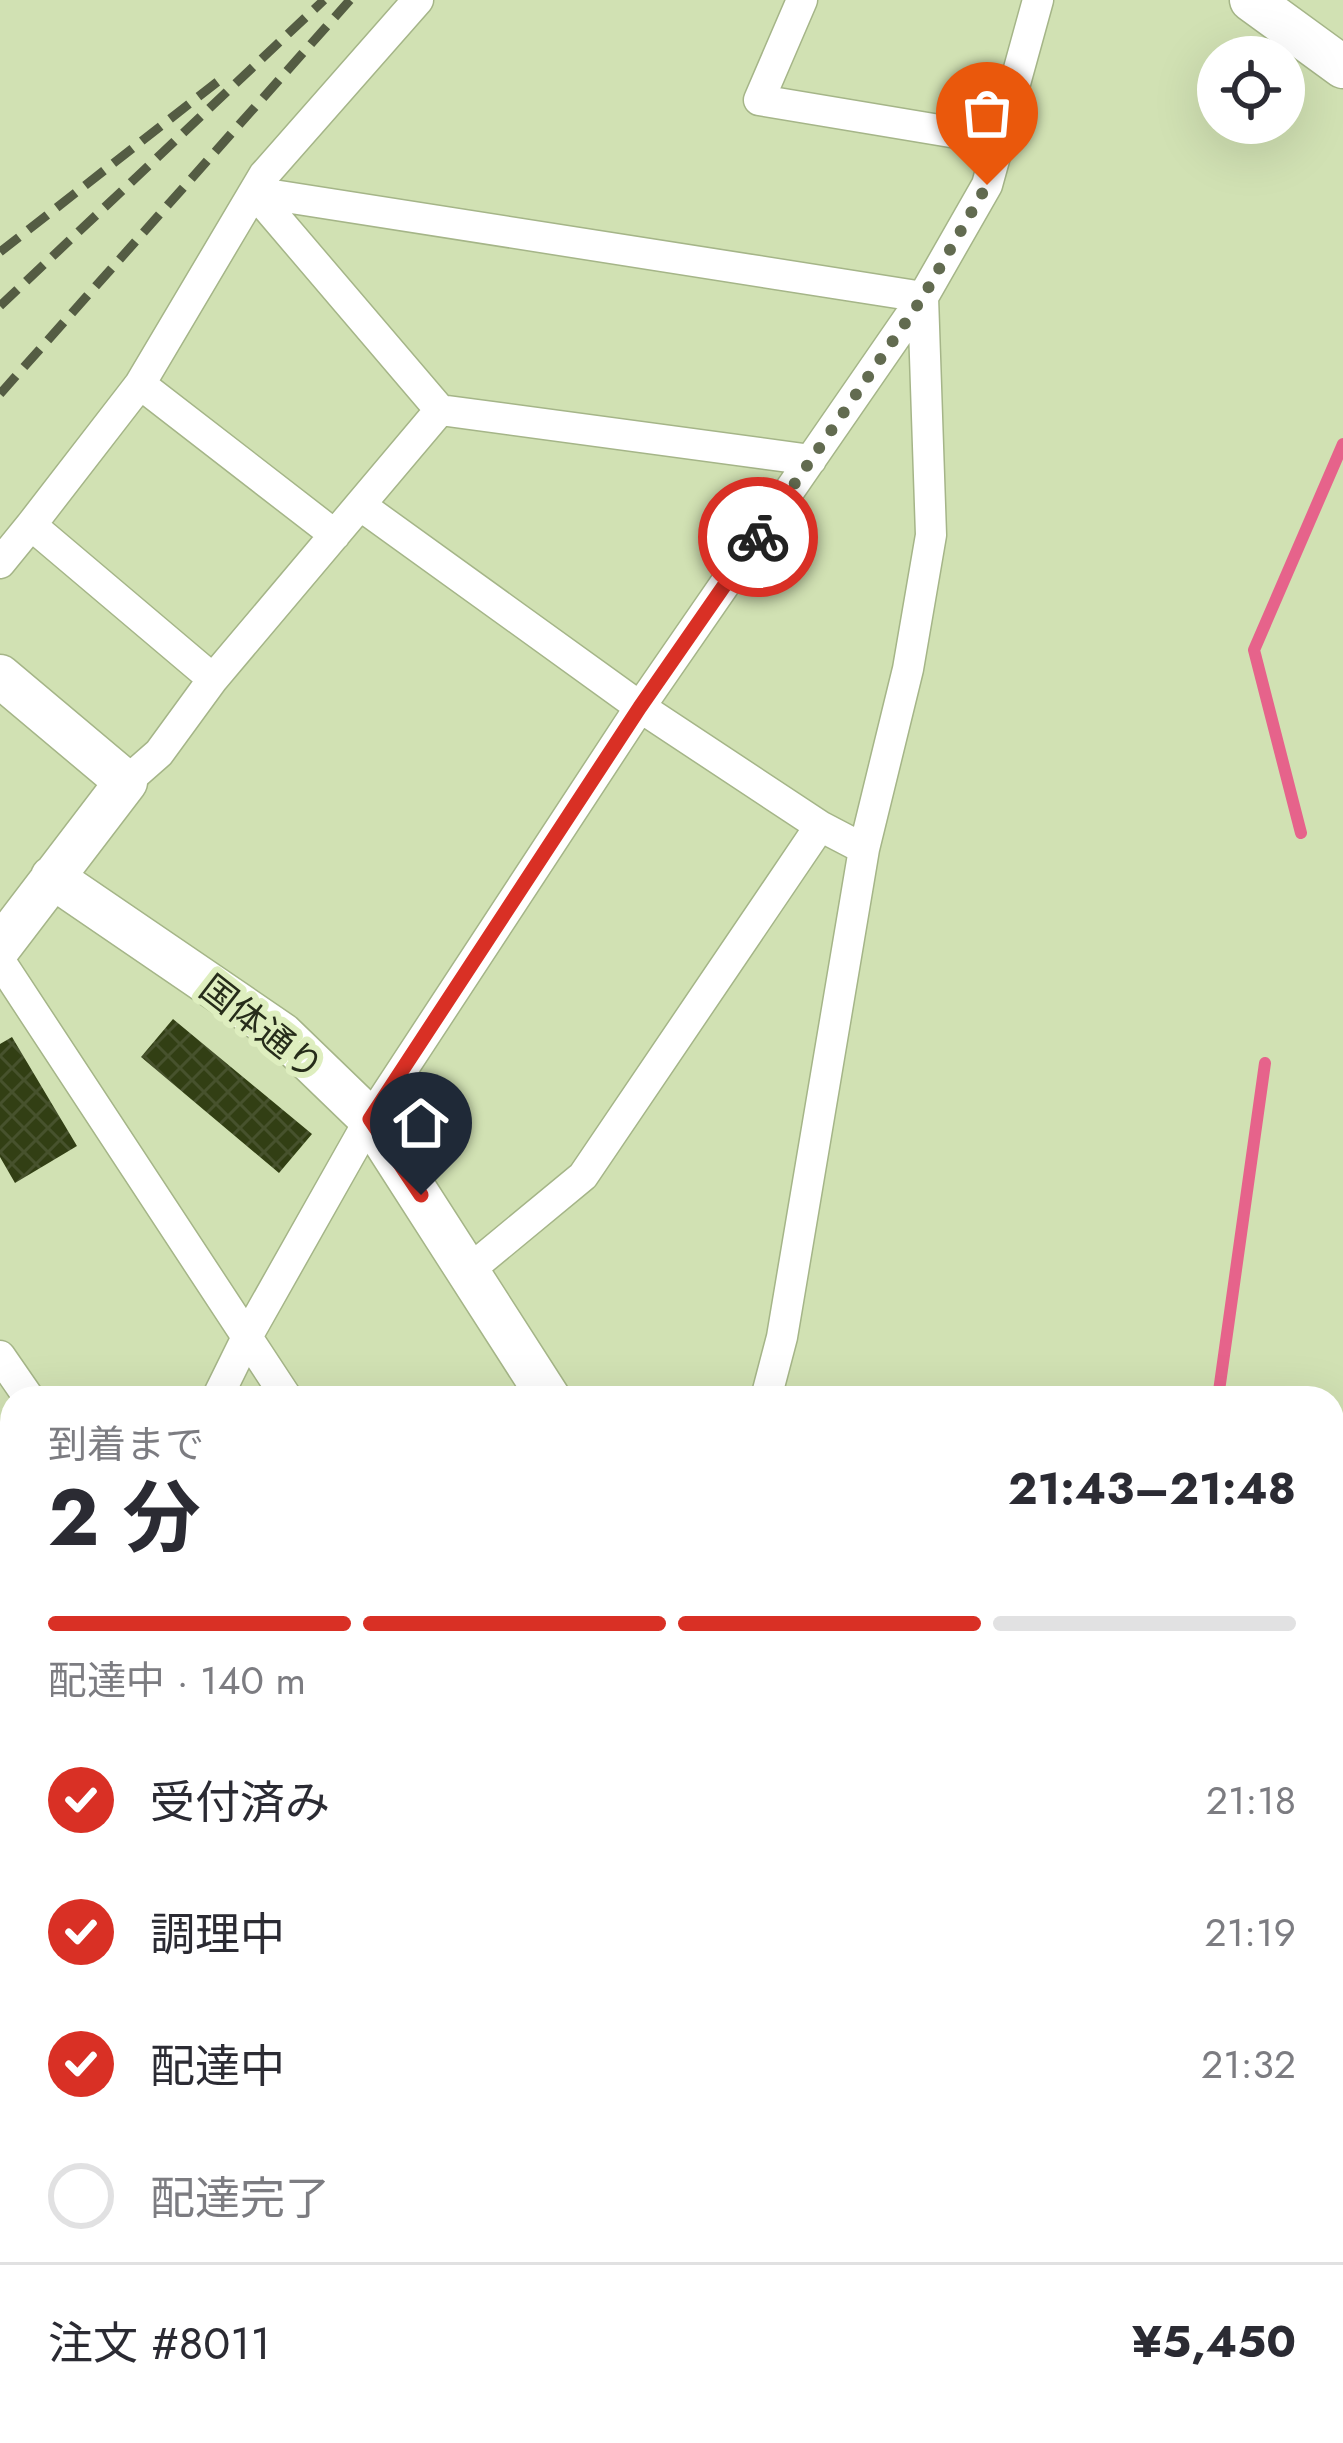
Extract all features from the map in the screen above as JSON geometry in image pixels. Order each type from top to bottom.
[{"type":"main road","points":[[1251,0],[1343,68]]},
{"type":"main road","points":[[0,676],[126,782],[0,947]]},
{"type":"main road","name":"国体通り","points":[[52,877],[282,1034],[370,1119],[541,1386]]},
{"type":"street","points":[[0,563],[140,384],[264,175],[418,0]]},
{"type":"street","points":[[802,0],[759,100],[999,140]]},
{"type":"street","points":[[223,1386],[370,1119],[640,707],[923,297],[987,185],[1038,0]]},
{"type":"street","points":[[254,192],[923,297]]},
{"type":"street","points":[[254,192],[440,410],[811,460]]},
{"type":"street","points":[[769,1386],[782,1337],[864,849],[908,669],[931,535],[923,297]]},
{"type":"street","points":[[140,384],[335,535]]},
{"type":"street","points":[[126,782],[159,753],[213,679],[440,410]]},
{"type":"street","points":[[360,505],[640,707],[820,826],[864,849]]},
{"type":"street","points":[[31,525],[213,679]]},
{"type":"street","points":[[468,1271],[583,1176],[820,826]]},
{"type":"street","points":[[0,961],[280,1386]]},
{"type":"street","points":[[0,1356],[21,1386]]},
{"type":"building","points":[[173,1019],[312,1134],[279,1173],[141,1057]]},
{"type":"building","points":[[12,1037],[77,1146],[15,1183],[0,1157],[0,1044]]},
{"type":"waterway","points":[[1301,833],[1254,650],[1343,444]]},
{"type":"waterway","points":[[1220,1386],[1265,1063]]},
{"type":"railway","points":[[0,306],[324,0]]},
{"type":"railway","points":[[0,394],[350,0]]},
{"type":"railway","points":[[0,252],[221,79]]},
{"type":"way so far","points":[[758,537],[923,297],[987,185]]},
{"type":"route","points":[[421,1195],[370,1119],[640,707],[758,537]]}]
